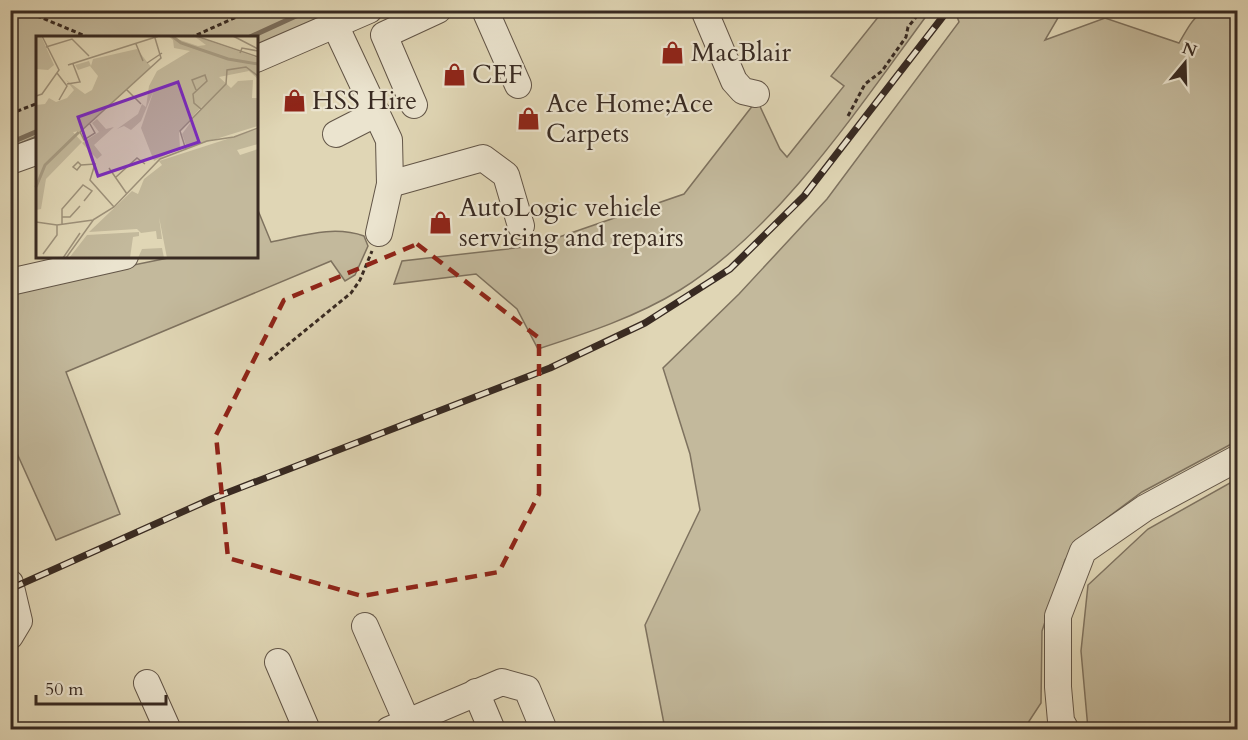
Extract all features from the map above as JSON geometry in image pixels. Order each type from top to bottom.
[{"type":"street","points":[[258,58],[369,10]]},
{"type":"street","points":[[414,105],[384,35],[392,20],[438,10]]},
{"type":"street","points":[[485,10],[518,85]]},
{"type":"street","points":[[704,10],[734,81],[742,91],[756,94]]},
{"type":"street","points":[[335,25],[388,140],[390,184],[379,233]]},
{"type":"street","points":[[336,134],[377,113]]},
{"type":"street","points":[[10,161],[36,152]]},
{"type":"street","points":[[390,184],[483,158],[506,175],[521,226]]},
{"type":"street","points":[[10,282],[117,258]]},
{"type":"street","points":[[1066,729],[1061,721],[1058,687],[1058,616],[1083,550],[1145,508],[1238,458]]},
{"type":"street","points":[[10,583],[19,621],[10,636]]},
{"type":"street","points":[[365,626],[394,727],[502,682],[527,689],[544,729]]},
{"type":"street","points":[[278,662],[307,729]]},
{"type":"street","points":[[147,683],[168,729]]},
{"type":"street","points":[[476,692],[492,729]]},
{"type":"path","points":[[22,10],[85,36]]},
{"type":"path","points":[[848,116],[865,84],[882,71],[922,10]]},
{"type":"path","points":[[195,36],[251,11]]},
{"type":"path","points":[[10,114],[36,103]]},
{"type":"path","points":[[269,360],[351,293],[360,280],[379,233]]},
{"type":"highlighted area","points":[[417,244],[539,338],[539,494],[499,572],[362,596],[228,558],[216,435],[284,300]]},
{"type":"shaded area","points":[[11,11],[346,11],[258,50],[258,36],[36,36],[36,136],[11,147]]},
{"type":"shaded area","points":[[883,11],[930,11],[847,124],[785,199],[717,264],[663,300],[611,324],[538,349],[517,309],[476,274],[394,284],[402,261],[533,246],[684,194],[757,100],[780,149],[787,157],[844,86],[831,76]]},
{"type":"shaded area","points":[[955,11],[1062,11],[1045,40],[1105,18],[1179,43],[1191,23],[1201,14],[1214,11],[1237,11],[1237,441],[1142,492],[1092,529],[1065,560],[1042,631],[1041,703],[1024,729],[665,729],[645,625],[700,510],[690,454],[663,368],[739,294],[827,199],[959,22]]},
{"type":"shaded area","points":[[258,210],[271,242],[329,231],[341,231],[364,236],[368,246],[355,275],[345,281],[331,261],[66,372],[120,514],[56,540],[11,440],[10,290],[168,258],[258,258]]},
{"type":"shaded area","points":[[1237,479],[1237,729],[1088,729],[1081,651],[1088,585],[1148,529]]},
{"type":"waterway","points":[[252,36],[309,10]]},
{"type":"waterway","points":[[10,143],[36,132]]},
{"type":"railway","points":[[10,589],[211,499],[550,368],[645,323],[730,269],[804,196],[948,10]]},
{"type":"place","name":"MacBlair","points":[[673,52]]},
{"type":"place","name":"CEF","points":[[454,74]]},
{"type":"place","name":"HSS Hire","points":[[294,100]]},
{"type":"place","name":"Ace Home;Ace Carpets","points":[[528,118]]},
{"type":"place","name":"AutoLogic vehicle servicing and repairs","points":[[441,222]]}]
